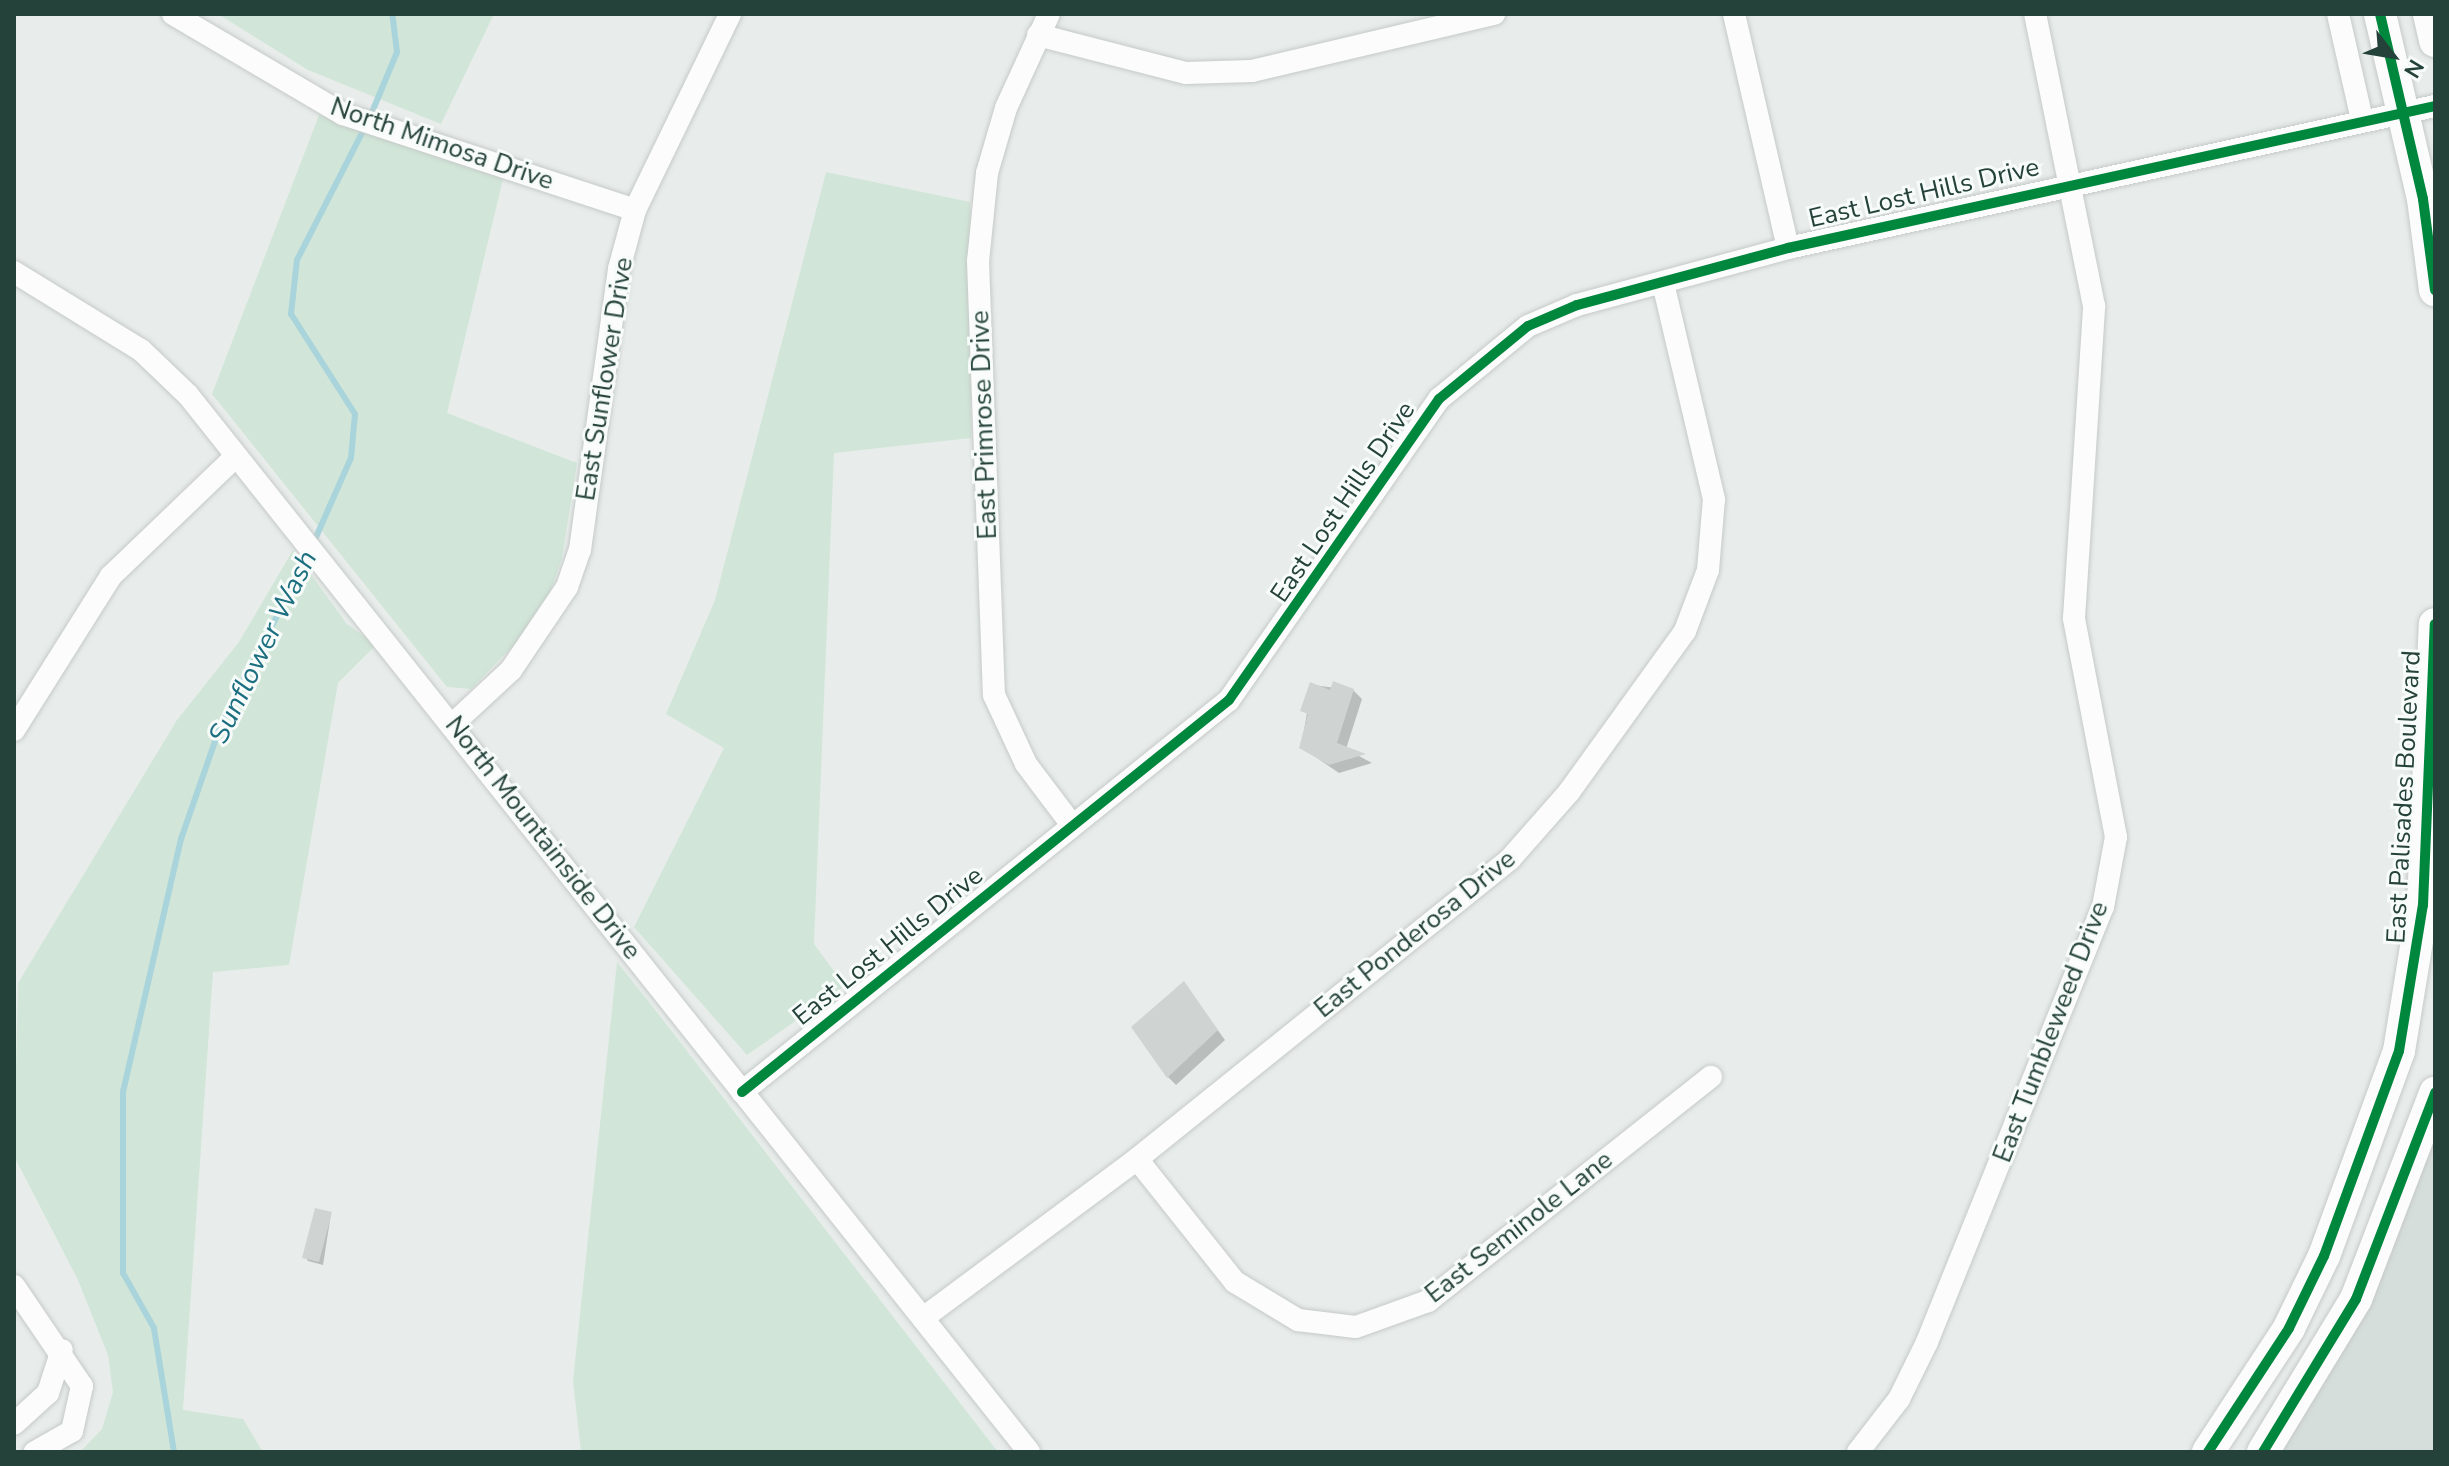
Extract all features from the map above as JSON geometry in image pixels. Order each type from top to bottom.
[{"type":"street","name":"North Mimosa Drive","points":[[173,14],[343,114],[635,210]]},
{"type":"street","name":"East Sunflower Drive","points":[[454,723],[511,670],[567,587],[580,550],[616,285],[635,210],[730,14]]},
{"type":"street","name":"East Primrose Drive","points":[[1049,14],[1038,35],[987,173],[978,261],[994,695],[1026,764],[1072,825]]},
{"type":"street","points":[[1038,35],[1186,73],[1252,71],[1494,14]]},
{"type":"street","points":[[1734,14],[1788,248]]},
{"type":"street","name":"East Tumbleweed Drive","points":[[1858,1452],[1899,1399],[1927,1342],[2103,907],[2116,837],[2074,618],[2094,306],[2074,180],[2035,14]]},
{"type":"street","points":[[2338,14],[2362,120]]},
{"type":"street","points":[[2380,14],[2435,290]]},
{"type":"street","points":[[2429,14],[2435,41]]},
{"type":"street","name":"East Lost Hills Drive","points":[[742,1092],[1229,700],[1402,447],[1482,358],[1528,326],[1577,305],[1788,248],[2074,180],[2435,106]]},
{"type":"street","name":"North Mountainside Drive","points":[[14,272],[154,360],[454,723],[1029,1452]]},
{"type":"street","name":"East Ponderosa Drive","points":[[923,1318],[1137,1159],[1510,859],[1569,792],[1685,631],[1708,570],[1714,499],[1663,283]]},
{"type":"street","points":[[14,730],[111,576],[236,456]]},
{"type":"street","name":"East Palisades Boulevard","points":[[2208,1452],[2289,1328],[2361,1168],[2416,975],[2433,796],[2435,624]]},
{"type":"street","name":"East Seminole Lane","points":[[1137,1159],[1235,1282],[1298,1320],[1356,1327],[1428,1301],[1711,1077]]},
{"type":"street","points":[[2263,1452],[2356,1299],[2435,1093]]},
{"type":"street","points":[[14,1286],[79,1377],[82,1406],[63,1440],[35,1452]]},
{"type":"street","points":[[14,1424],[48,1393],[62,1350]]},
{"type":"shaded area","points":[[2435,1093],[2435,1452],[2263,1452],[2301,1399]]},
{"type":"green space","points":[[218,14],[494,14],[441,124],[308,70]]},
{"type":"green space","points":[[319,115],[503,179],[447,413],[577,463],[562,558],[548,598],[530,628],[471,689],[447,687],[212,394]]},
{"type":"green space","points":[[826,172],[970,202],[971,438],[834,453],[814,944],[845,986],[747,1055],[634,927],[724,748],[666,714],[715,600]]},
{"type":"green space","points":[[293,550],[347,624],[376,645],[338,683],[289,965],[213,972],[183,1410],[243,1419],[263,1452],[80,1452],[102,1429],[113,1392],[108,1355],[78,1280],[14,1156],[18,983],[177,720],[239,642]]},
{"type":"green space","points":[[617,962],[998,1452],[581,1452],[573,1381]]},
{"type":"building","points":[[1333,681],[1354,689],[1337,743],[1366,754],[1329,765],[1299,748],[1308,714],[1300,711],[1310,682],[1330,690]]},
{"type":"building","points":[[1184,981],[1218,1030],[1167,1078],[1131,1027]]},
{"type":"building","points":[[315,1208],[332,1212],[319,1262],[302,1258]]},
{"type":"waterway","name":"Sunflower Wash","points":[[370,117],[397,52],[392,14]]},
{"type":"waterway","name":"Sunflower Wash","points":[[313,544],[351,458],[355,414],[291,314],[297,260],[365,127]]},
{"type":"waterway","name":"Sunflower Wash","points":[[174,1452],[154,1328],[123,1273],[123,1092],[181,839],[221,724],[309,554]]},
{"type":"cycle path","points":[[2380,14],[2423,199],[2435,290]]},
{"type":"cycle path","points":[[742,1092],[1229,700],[1439,399],[1528,326],[1577,305],[1788,248],[2435,106]]},
{"type":"cycle path","points":[[2208,1452],[2289,1328],[2324,1256],[2399,1051],[2423,905],[2435,624]]},
{"type":"cycle path","points":[[2263,1452],[2356,1299],[2435,1093]]}]
